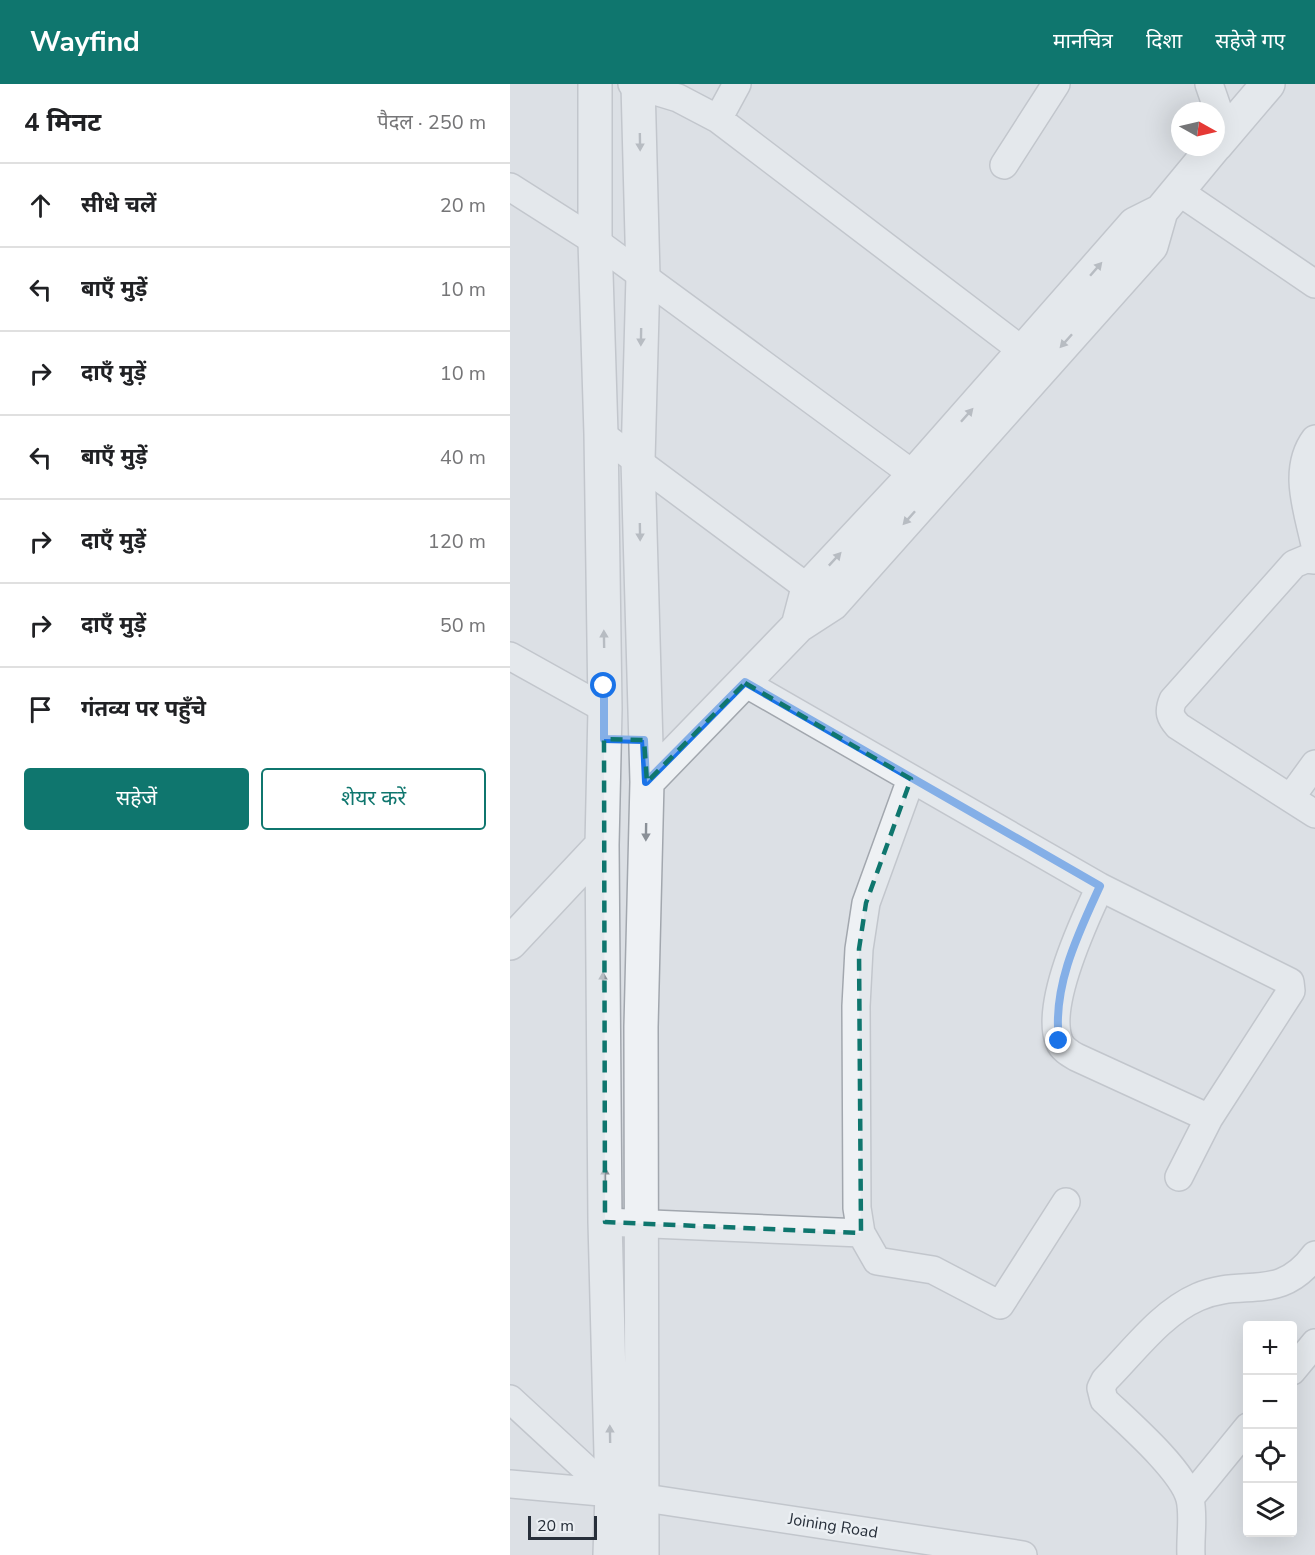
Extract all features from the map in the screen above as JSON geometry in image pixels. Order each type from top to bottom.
[{"type":"street","points":[[596,84],[595,241],[601,434],[606,1222],[628,1495],[642,1555]]},
{"type":"street","points":[[610,1555],[628,1495],[643,1223],[641,1027],[646,782],[638,460],[643,276],[636,84],[678,98],[718,119],[1033,359]]},
{"type":"street","points":[[718,119],[737,84]]},
{"type":"street","points":[[1004,165],[1056,84]]},
{"type":"street","points":[[1209,84],[1212,102]]},
{"type":"street","points":[[1225,135],[1268,84]]},
{"type":"street","points":[[646,782],[798,626],[832,604],[924,482],[1033,359],[1151,246],[1169,201],[1207,156]]},
{"type":"street","points":[[510,187],[595,241],[924,482]]},
{"type":"street","points":[[1169,201],[1315,284]]},
{"type":"street","points":[[601,434],[808,588]]},
{"type":"street","points":[[1315,439],[1304,462],[1303,482],[1315,545]]},
{"type":"street","points":[[798,626],[808,588],[924,482]]},
{"type":"street","points":[[1315,560],[1305,559],[1294,564],[1173,700],[1169,709],[1170,717],[1178,726],[1315,814]]},
{"type":"street","points":[[510,656],[604,724],[644,740]]},
{"type":"street","points":[[745,682],[1100,886],[1290,982],[1291,991],[1209,1118],[1179,1177]]},
{"type":"street","points":[[1291,797],[1315,764]]},
{"type":"street","points":[[911,779],[866,903],[859,949],[856,1006],[857,1208],[861,1233],[877,1261],[933,1270],[1000,1305],[1066,1202]]},
{"type":"street","points":[[510,943],[602,845]]},
{"type":"street","points":[[1100,886],[1074,943],[1058,1005],[1059,1041],[1065,1050],[1076,1057],[1209,1118]]},
{"type":"street","points":[[603,893],[644,891]]},
{"type":"street","points":[[606,1222],[861,1233]]},
{"type":"street","points":[[1191,1555],[1190,1498],[1173,1470],[1104,1400],[1101,1388],[1105,1380],[1177,1308],[1199,1296],[1221,1290],[1274,1286],[1293,1279],[1304,1270],[1315,1255]]},
{"type":"street","points":[[1297,1366],[1315,1343]]},
{"type":"street","points":[[510,1399],[628,1495]]},
{"type":"street","points":[[1190,1498],[1246,1429]]},
{"type":"street","name":"Joining Road","points":[[510,1484],[628,1495],[1023,1555]]},
{"type":"highlighted area","points":[[745,683],[911,779],[866,903],[859,949],[861,1233],[605,1222],[604,739],[644,740],[647,782]]},
{"type":"route","points":[[604,686],[604,739],[644,740],[646,782],[745,682],[1100,886],[1074,943],[1058,1005],[1059,1041]]}]
